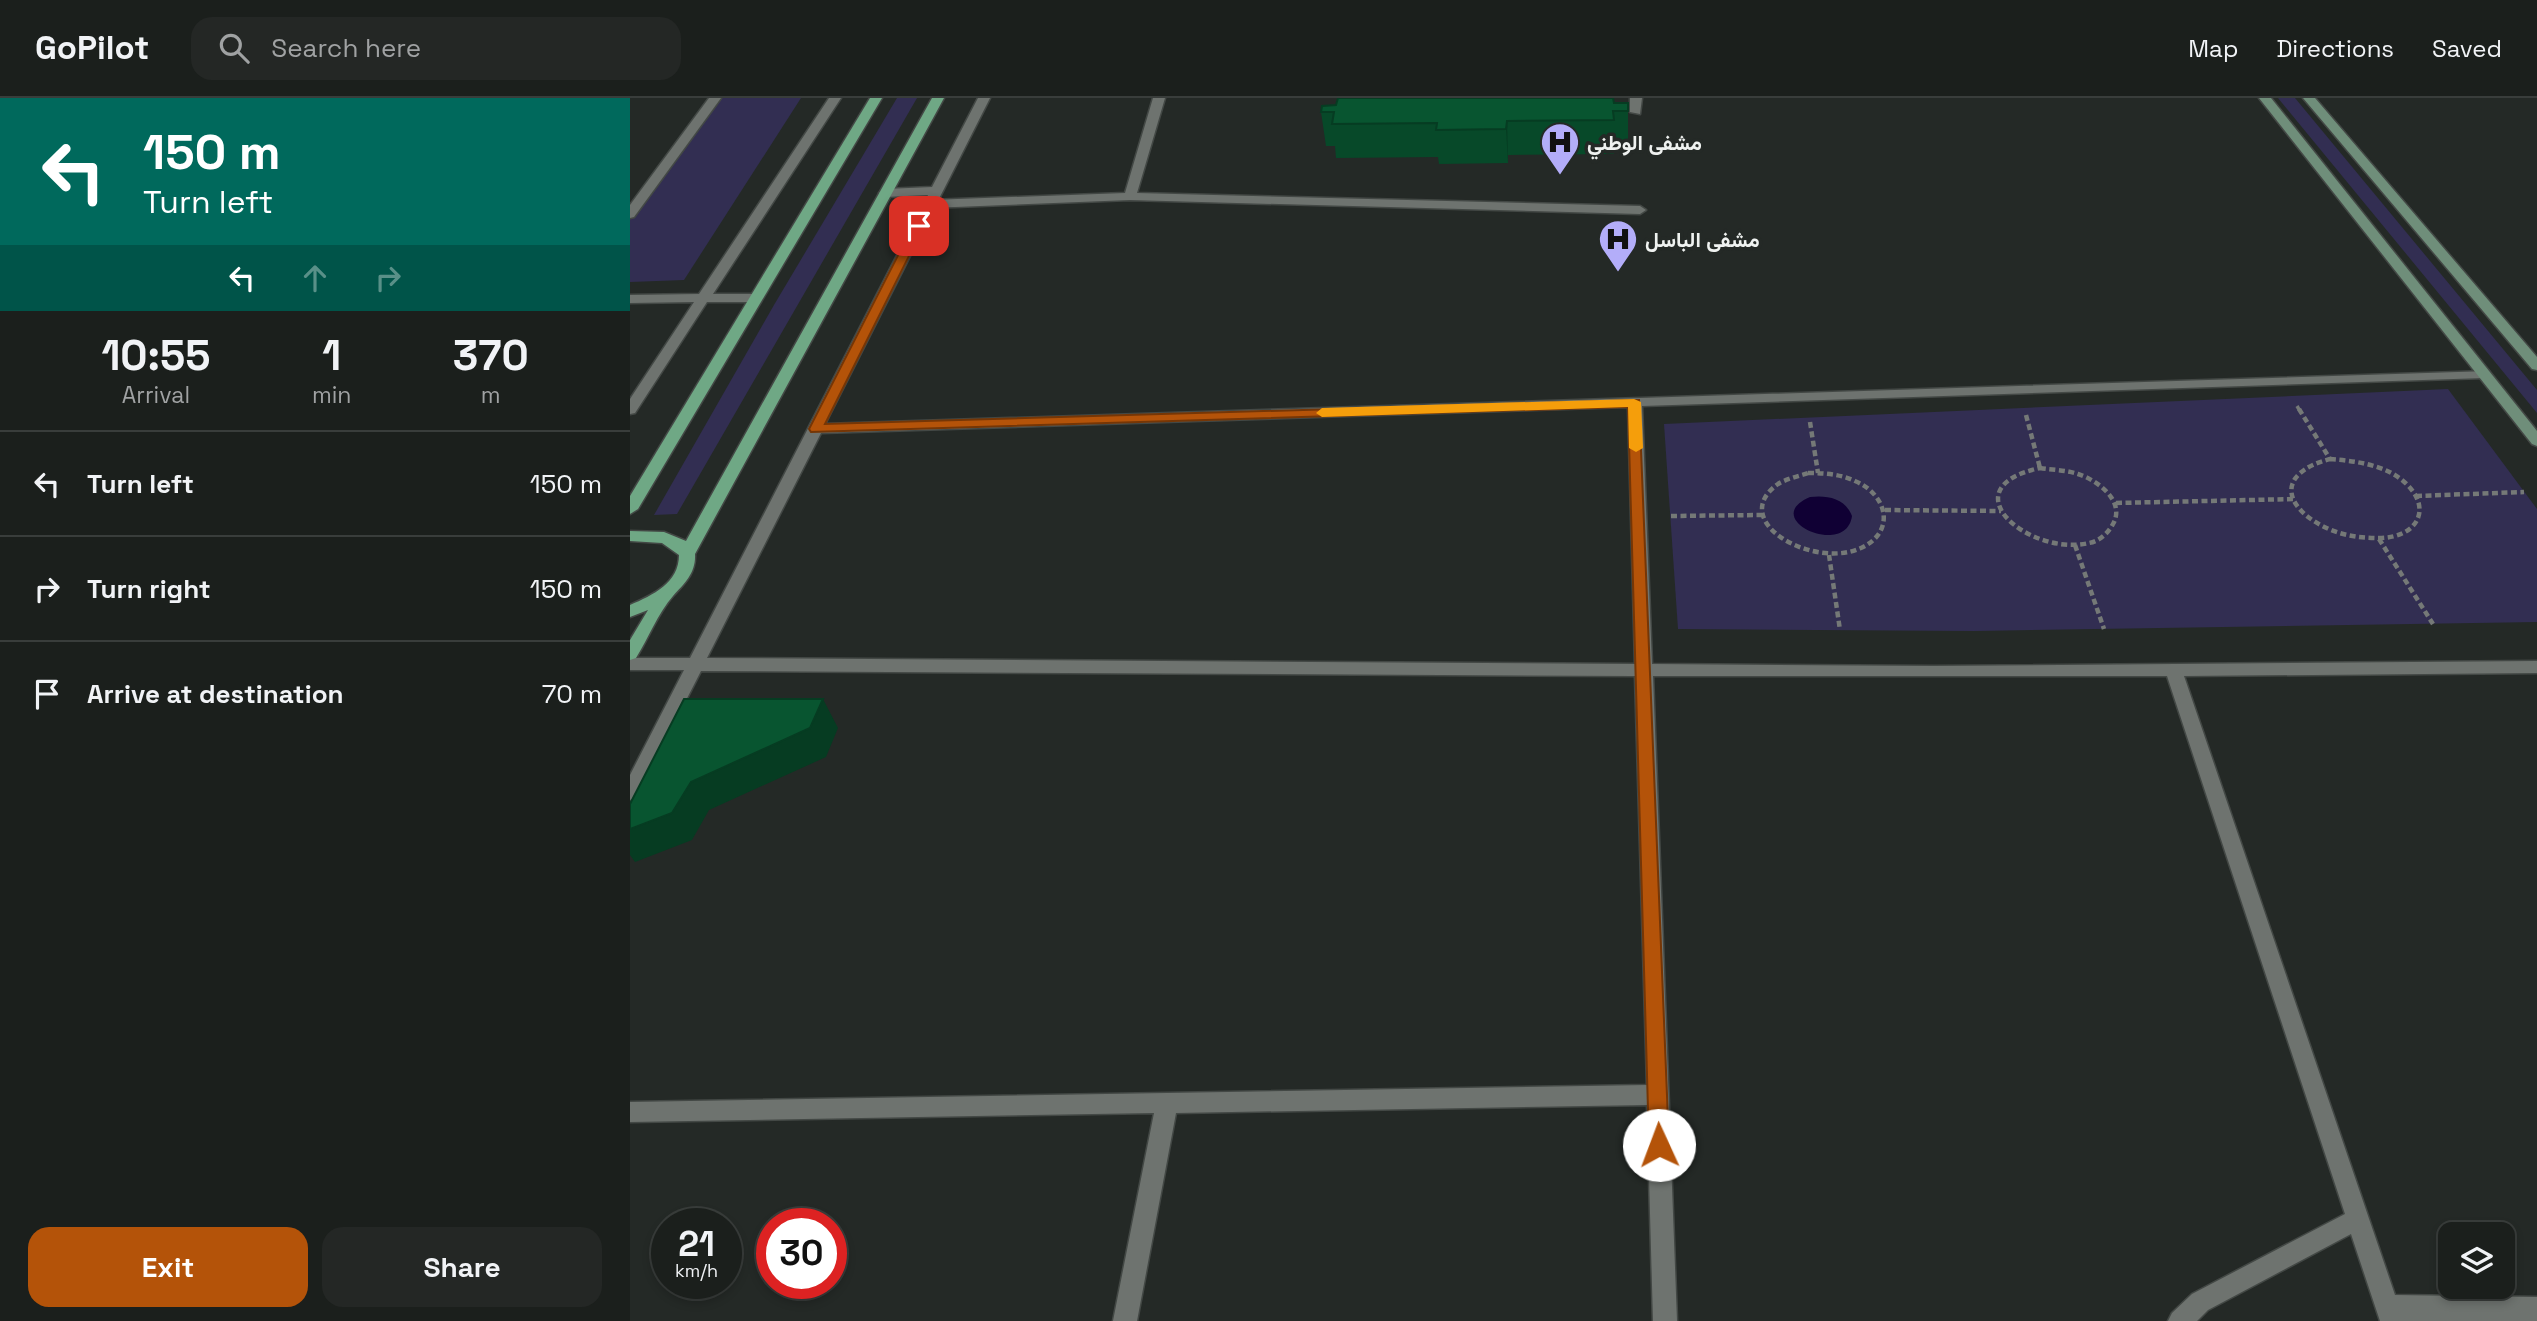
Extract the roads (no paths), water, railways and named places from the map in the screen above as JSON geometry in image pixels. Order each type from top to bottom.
[{"type":"main road","points":[[630,509],[876,98]]},
{"type":"main road","points":[[630,654],[667,592],[680,579],[687,566],[687,554],[938,98]]},
{"type":"main road","points":[[2265,98],[2537,441]]},
{"type":"main road","points":[[2309,98],[2537,366]]},
{"type":"main road","points":[[630,536],[656,535],[669,538],[681,544],[687,554]]},
{"type":"main road","points":[[630,611],[667,592]]},
{"type":"street","points":[[630,214],[715,98]]},
{"type":"street","points":[[630,410],[835,98]]},
{"type":"street","points":[[630,793],[984,98]]},
{"type":"street","points":[[1130,195],[1159,98]]},
{"type":"street","points":[[1636,98],[1636,111]]},
{"type":"street","points":[[885,193],[933,198],[1130,195],[1640,210]]},
{"type":"street","points":[[630,299],[755,298]]},
{"type":"street","points":[[816,429],[2484,374]]},
{"type":"street","points":[[1634,402],[1665,1321]]},
{"type":"street","points":[[630,664],[1643,671],[2537,667]]},
{"type":"street","points":[[2174,670],[2390,1314],[2537,1309]]},
{"type":"street","points":[[630,1112],[1657,1095]]},
{"type":"street","points":[[1125,1321],[1167,1103]]},
{"type":"street","points":[[2180,1321],[2200,1302],[2358,1219]]},
{"type":"place","name":"مشفى الوطني","points":[[1560,176]]},
{"type":"place","name":"مشفى الباسل","points":[[1618,273]]}]
